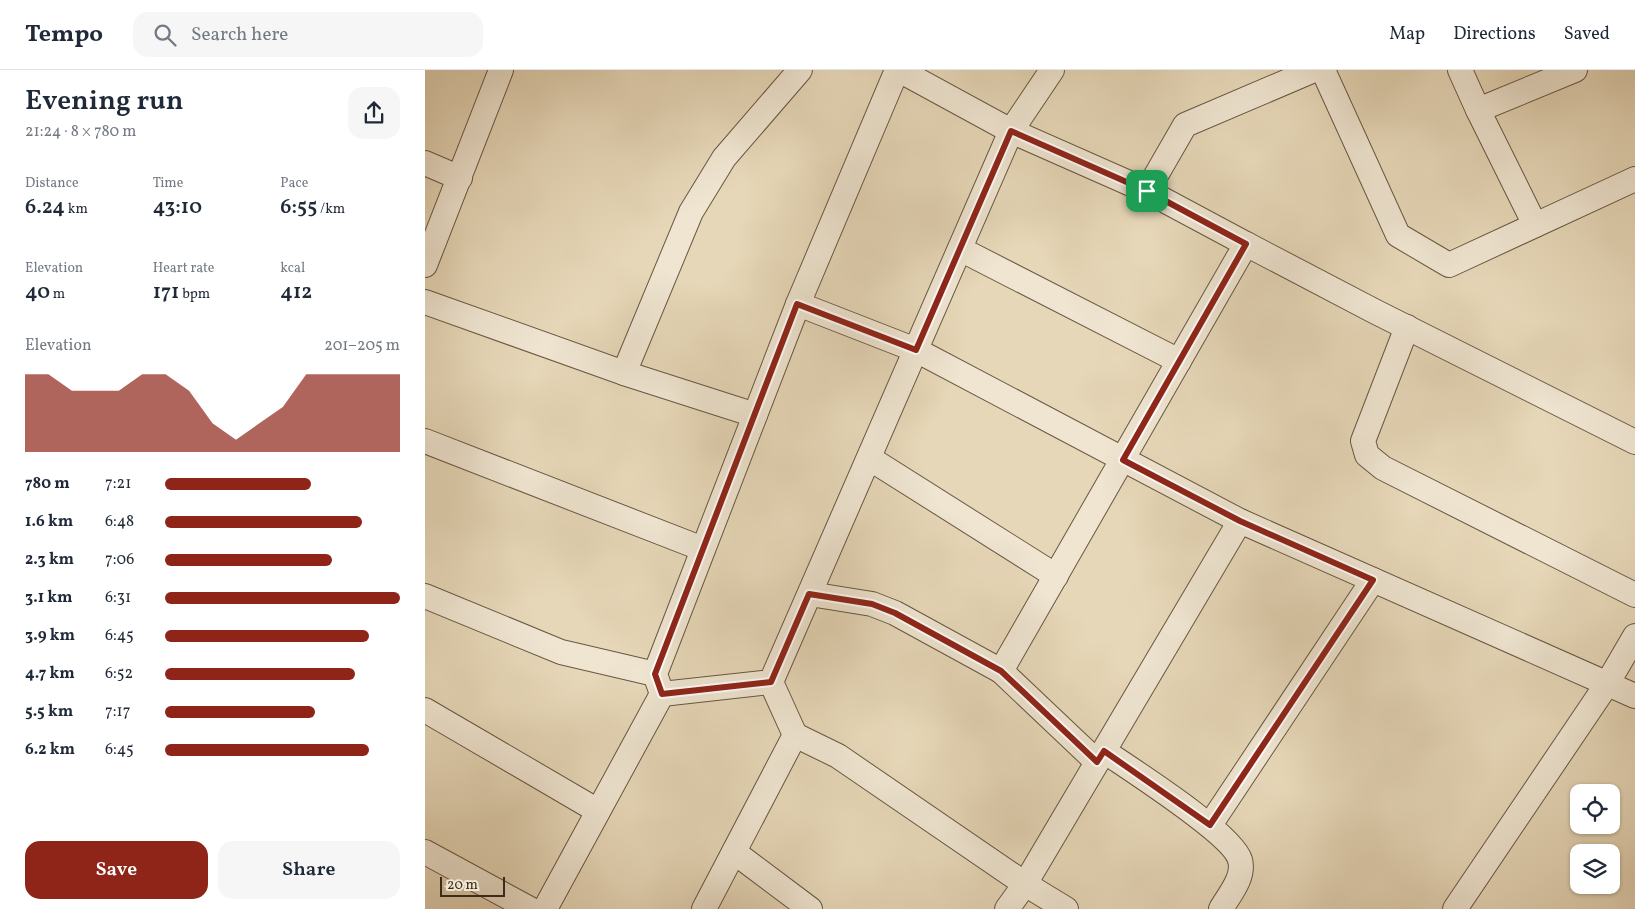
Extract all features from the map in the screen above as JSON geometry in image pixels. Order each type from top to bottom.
[{"type":"street","points":[[425,265],[501,70]]},
{"type":"street","points":[[624,372],[691,212],[724,158],[799,70]]},
{"type":"street","points":[[545,909],[598,810],[658,684],[703,549],[797,304],[898,70],[1011,131],[1147,191],[1407,328],[1635,442]]},
{"type":"street","points":[[1052,70],[1011,131],[771,682],[795,735],[838,756],[1025,884],[1066,909]]},
{"type":"street","points":[[1147,191],[1185,125],[1314,70]]},
{"type":"street","points":[[1323,70],[1398,235],[1449,265],[1635,180]]},
{"type":"street","points":[[1460,70],[1535,225]]},
{"type":"street","points":[[1478,110],[1575,70]]},
{"type":"street","points":[[425,163],[460,178]]},
{"type":"street","points":[[1001,671],[1246,244]]},
{"type":"street","points":[[960,249],[1179,361]]},
{"type":"street","points":[[425,302],[624,372],[755,415]]},
{"type":"street","points":[[797,304],[916,350],[1240,521],[1635,696]]},
{"type":"street","points":[[1407,328],[1363,441],[1367,455],[1383,468],[1635,595]]},
{"type":"street","points":[[425,441],[703,549]]},
{"type":"street","points":[[869,458],[1056,576]]},
{"type":"street","points":[[1007,909],[1025,884],[1240,521]]},
{"type":"street","points":[[1210,825],[1373,580]]},
{"type":"street","points":[[809,594],[872,604],[895,613],[1001,671],[1101,756],[1210,825],[1231,846],[1240,860],[1239,878],[1221,909]]},
{"type":"street","points":[[425,596],[561,652],[658,684],[771,682]]},
{"type":"street","points":[[1455,909],[1607,684],[1635,636]]},
{"type":"street","points":[[425,710],[598,810]]},
{"type":"street","points":[[704,909],[795,735]]},
{"type":"street","points":[[425,852],[531,909]]},
{"type":"street","points":[[734,852],[810,909]]},
{"type":"route","points":[[1011,131],[1147,191],[1246,244],[1123,460],[1240,521],[1373,580],[1210,825],[1104,751],[1097,762],[1001,671],[895,613],[872,604],[809,594],[771,682],[662,694],[655,674],[797,304],[916,350],[1011,131]]}]
